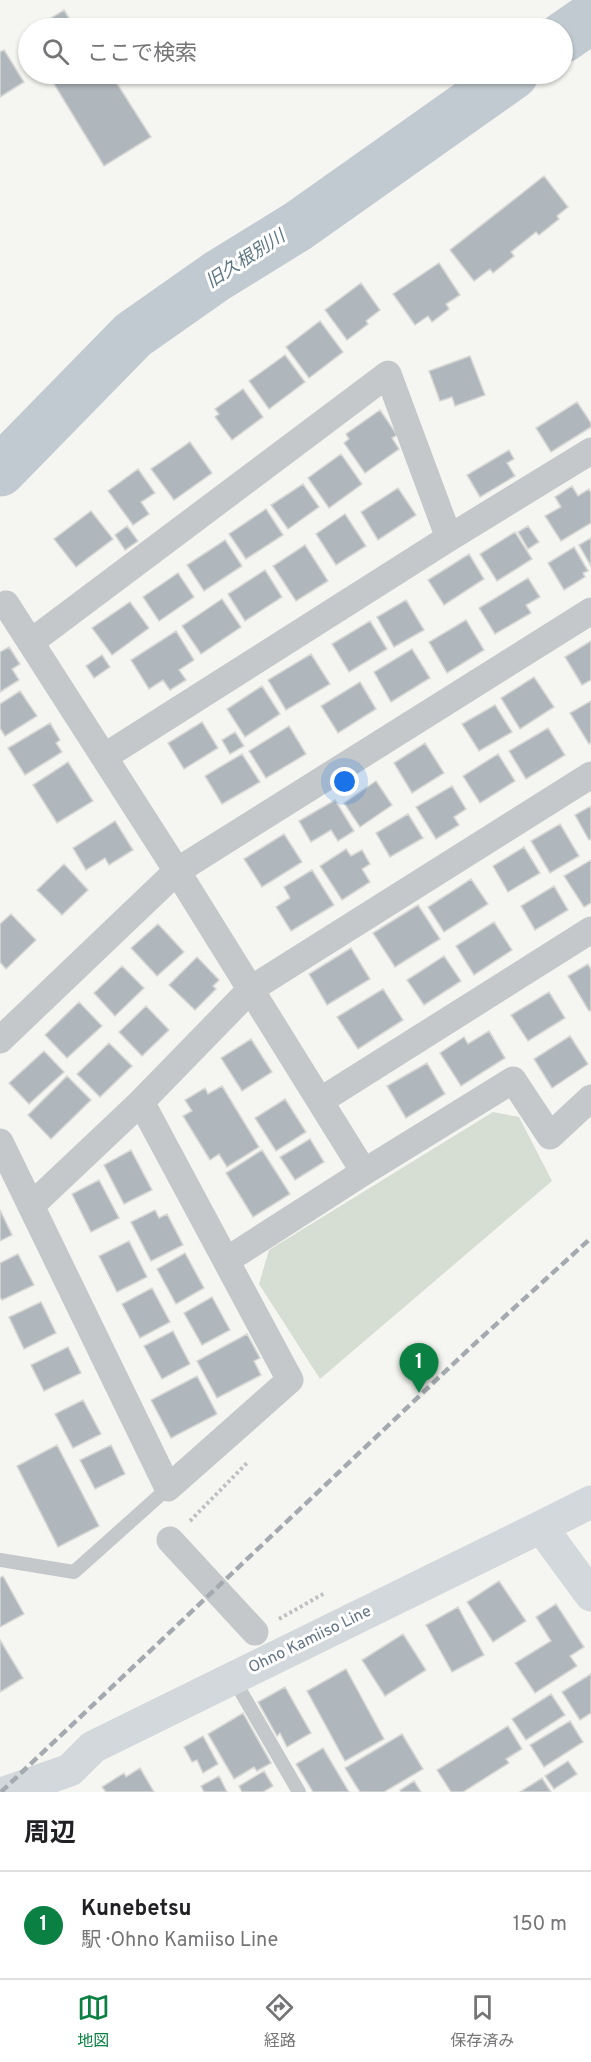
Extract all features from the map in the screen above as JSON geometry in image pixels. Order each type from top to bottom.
[{"type":"main road","name":"Ohno Kamiiso Line","points":[[7,1792],[59,1781],[93,1747],[591,1502]]},
{"type":"main road","points":[[541,1527],[591,1595]]},
{"type":"street","points":[[31,642],[388,374],[449,538]]},
{"type":"street","points":[[104,757],[449,538],[590,454]]},
{"type":"street","points":[[6,604],[177,871],[364,1172]]},
{"type":"street","points":[[0,1040],[177,871],[591,611]]},
{"type":"street","points":[[31,1206],[141,1102],[251,989],[591,775]]},
{"type":"street","points":[[320,1101],[591,930]]},
{"type":"street","points":[[227,1260],[513,1080],[550,1136],[591,1098]]},
{"type":"street","points":[[0,1142],[168,1488],[290,1380],[141,1102]]},
{"type":"street","points":[[170,1540],[255,1632]]},
{"type":"lane","points":[[0,1560],[74,1572],[168,1488]]},
{"type":"lane","points":[[233,1678],[298,1792]]},
{"type":"path","points":[[170,1540],[247,1463]]},
{"type":"path","points":[[255,1632],[326,1593]]},
{"type":"shaded area","points":[[493,1112],[519,1117],[552,1181],[320,1379],[259,1284],[269,1250]]},
{"type":"building","points":[[64,10],[69,18],[51,18]]},
{"type":"building","points":[[4,50],[18,72],[18,84],[21,84],[0,97],[0,52]]},
{"type":"building","points":[[54,84],[117,84],[151,137],[104,166]]},
{"type":"building","points":[[544,176],[568,207],[557,216],[559,219],[539,235],[536,232],[511,252],[514,256],[493,273],[490,269],[474,281],[450,250]]},
{"type":"building","points":[[439,263],[460,295],[446,304],[449,309],[432,322],[428,316],[415,325],[393,294]]},
{"type":"building","points":[[361,283],[380,310],[366,321],[368,324],[347,340],[325,310]]},
{"type":"building","points":[[320,321],[343,352],[309,378],[286,347]]},
{"type":"building","points":[[285,355],[305,382],[269,409],[249,381]]},
{"type":"building","points":[[470,356],[485,395],[455,406],[452,397],[440,401],[429,371]]},
{"type":"building","points":[[243,389],[263,417],[232,440],[215,417],[219,414],[215,409]]},
{"type":"building","points":[[577,402],[591,423],[591,427],[551,452],[536,428]]},
{"type":"building","points":[[380,410],[397,435],[392,438],[399,449],[365,473],[344,443],[349,439],[346,434]]},
{"type":"building","points":[[190,442],[212,473],[174,500],[151,469]]},
{"type":"building","points":[[509,450],[514,459],[507,463],[515,476],[480,497],[467,475]]},
{"type":"building","points":[[341,454],[362,484],[329,508],[308,478]]},
{"type":"building","points":[[138,469],[155,493],[141,502],[149,514],[133,525],[108,491]]},
{"type":"building","points":[[303,484],[319,507],[288,529],[271,505]]},
{"type":"building","points":[[572,486],[578,496],[589,489],[591,523],[561,541],[545,516],[561,507],[555,497]]},
{"type":"building","points":[[398,488],[416,515],[378,540],[361,512]]},
{"type":"building","points":[[266,509],[283,535],[246,559],[229,534]]},
{"type":"building","points":[[91,511],[113,539],[76,567],[54,539]]},
{"type":"building","points":[[345,514],[366,546],[336,565],[316,534]]},
{"type":"building","points":[[127,526],[138,541],[125,550],[115,535]]},
{"type":"building","points":[[528,526],[539,542],[528,549],[518,532]]},
{"type":"building","points":[[515,532],[532,559],[497,581],[480,554]]},
{"type":"building","points":[[591,538],[591,566],[579,545]]},
{"type":"building","points":[[225,540],[242,566],[204,591],[187,565]]},
{"type":"building","points":[[305,545],[328,581],[296,601],[273,566]]},
{"type":"building","points":[[574,547],[588,571],[583,573],[585,577],[564,590],[548,563]]},
{"type":"building","points":[[469,554],[484,579],[444,605],[428,580]]},
{"type":"building","points":[[265,570],[282,597],[245,621],[228,594]]},
{"type":"building","points":[[178,573],[194,597],[159,621],[143,597]]},
{"type":"building","points":[[528,578],[540,597],[526,605],[531,613],[495,634],[479,608]]},
{"type":"building","points":[[222,599],[241,627],[201,654],[182,626]]},
{"type":"building","points":[[406,600],[424,630],[394,647],[377,617]]},
{"type":"building","points":[[130,602],[149,628],[112,655],[92,628]]},
{"type":"building","points":[[466,620],[484,650],[447,673],[429,642]]},
{"type":"building","points":[[370,621],[387,649],[349,672],[332,644]]},
{"type":"building","points":[[176,631],[194,660],[179,670],[186,680],[170,690],[163,680],[149,689],[131,660]]},
{"type":"building","points":[[591,641],[591,680],[582,685],[565,657]]},
{"type":"building","points":[[9,647],[20,664],[12,669],[19,680],[0,692],[0,652]]},
{"type":"building","points":[[412,649],[430,678],[391,702],[374,672]]},
{"type":"building","points":[[311,654],[330,684],[286,710],[268,680]]},
{"type":"building","points":[[102,655],[110,667],[94,678],[86,666]]},
{"type":"building","points":[[534,677],[554,707],[520,729],[501,698]]},
{"type":"building","points":[[360,682],[376,709],[338,733],[321,706]]},
{"type":"building","points":[[262,686],[280,714],[245,737],[227,709]]},
{"type":"building","points":[[20,691],[37,716],[5,736],[0,728],[0,704]]},
{"type":"building","points":[[591,701],[591,742],[589,744],[570,713]]},
{"type":"building","points":[[495,705],[512,732],[479,751],[462,724]]},
{"type":"building","points":[[202,722],[218,748],[184,769],[168,743]]},
{"type":"building","points":[[50,723],[60,740],[56,743],[62,752],[25,775],[8,748]]},
{"type":"building","points":[[289,726],[306,754],[266,778],[249,751]]},
{"type":"building","points":[[548,728],[565,755],[526,779],[509,751]]},
{"type":"building","points":[[235,732],[244,746],[230,754],[222,740]]},
{"type":"building","points":[[425,743],[444,773],[412,793],[394,763]]},
{"type":"building","points":[[242,754],[260,782],[222,804],[205,776]]},
{"type":"building","points":[[498,754],[515,781],[480,803],[463,776]]},
{"type":"building","points":[[68,762],[93,801],[57,823],[33,785]]},
{"type":"building","points":[[376,781],[392,805],[360,827],[344,803]]},
{"type":"building","points":[[452,786],[466,809],[454,817],[459,825],[436,839],[416,807]]},
{"type":"building","points":[[335,800],[354,831],[338,841],[331,830],[311,842],[299,821]]},
{"type":"building","points":[[591,806],[591,839],[589,840],[575,815]]},
{"type":"building","points":[[408,814],[423,838],[390,857],[376,833]]},
{"type":"building","points":[[115,821],[133,850],[109,865],[105,858],[86,870],[73,848]]},
{"type":"building","points":[[560,824],[579,856],[550,873],[531,841]]},
{"type":"building","points":[[284,834],[302,862],[262,887],[244,859]]},
{"type":"building","points":[[524,847],[540,873],[508,892],[493,866]]},
{"type":"building","points":[[346,849],[351,856],[362,850],[370,864],[362,869],[370,882],[342,900],[320,866]]},
{"type":"building","points":[[591,860],[591,903],[584,907],[564,876]]},
{"type":"building","points":[[64,864],[88,890],[62,915],[37,890]]},
{"type":"building","points":[[312,870],[334,905],[291,931],[276,907],[290,898],[284,887]]},
{"type":"building","points":[[471,879],[488,904],[444,932],[428,907]]},
{"type":"building","points":[[554,886],[568,910],[535,930],[521,906]]},
{"type":"building","points":[[418,905],[440,939],[395,967],[373,933]]},
{"type":"building","points":[[11,914],[36,940],[6,969],[0,962],[0,924]]},
{"type":"building","points":[[494,922],[512,950],[474,975],[456,946]]},
{"type":"building","points":[[158,924],[184,952],[157,976],[131,948]]},
{"type":"building","points":[[351,948],[370,979],[327,1005],[309,974]]},
{"type":"building","points":[[444,956],[461,981],[424,1005],[407,980]]},
{"type":"building","points":[[197,957],[219,980],[213,986],[216,989],[195,1010],[169,985]]},
{"type":"building","points":[[588,964],[591,970],[591,1010],[589,1011],[568,976]]},
{"type":"building","points":[[122,966],[144,988],[115,1016],[94,993]]},
{"type":"building","points":[[383,989],[403,1020],[358,1049],[337,1017]]},
{"type":"building","points":[[549,992],[565,1018],[528,1041],[511,1015]]},
{"type":"building","points":[[79,1002],[102,1026],[67,1058],[45,1035]]},
{"type":"building","points":[[146,1006],[169,1030],[142,1056],[119,1032]]},
{"type":"building","points":[[489,1031],[505,1058],[461,1086],[440,1053],[464,1037],[468,1044]]},
{"type":"building","points":[[570,1036],[588,1064],[552,1088],[534,1059]]},
{"type":"building","points":[[251,1039],[272,1072],[242,1091],[221,1058]]},
{"type":"building","points":[[109,1043],[132,1066],[100,1097],[77,1074]]},
{"type":"building","points":[[44,1051],[64,1072],[29,1104],[9,1083]]},
{"type":"building","points":[[427,1063],[445,1094],[406,1118],[387,1086]]},
{"type":"building","points":[[67,1076],[91,1100],[51,1139],[28,1115]]},
{"type":"building","points":[[222,1086],[259,1147],[227,1167],[219,1154],[210,1160],[183,1116],[192,1111],[185,1100],[205,1088],[208,1094]]},
{"type":"building","points":[[285,1099],[306,1132],[276,1151],[255,1118]]},
{"type":"building","points":[[310,1139],[324,1162],[295,1180],[280,1157]]},
{"type":"building","points":[[131,1150],[152,1190],[124,1204],[104,1165]]},
{"type":"building","points":[[262,1150],[290,1194],[253,1217],[226,1173]]},
{"type":"building","points":[[99,1180],[119,1218],[91,1232],[72,1194]]},
{"type":"building","points":[[0,1210],[12,1235],[0,1241]]},
{"type":"building","points":[[155,1210],[159,1218],[167,1214],[183,1245],[151,1261],[131,1222]]},
{"type":"building","points":[[129,1241],[147,1277],[117,1292],[99,1256]]},
{"type":"building","points":[[185,1253],[204,1288],[176,1304],[157,1269]]},
{"type":"building","points":[[18,1254],[34,1285],[2,1300],[0,1297],[0,1263]]},
{"type":"building","points":[[152,1288],[170,1322],[140,1338],[122,1304]]},
{"type":"building","points":[[212,1297],[230,1330],[202,1345],[184,1313]]},
{"type":"building","points":[[41,1302],[56,1333],[24,1349],[9,1317]]},
{"type":"building","points":[[173,1331],[190,1364],[162,1379],[144,1346]]},
{"type":"building","points":[[247,1334],[260,1358],[254,1361],[261,1375],[217,1398],[197,1361]]},
{"type":"building","points":[[68,1347],[81,1373],[44,1391],[31,1365]]},
{"type":"building","points":[[197,1376],[217,1414],[171,1438],[151,1400]]},
{"type":"building","points":[[83,1400],[101,1434],[73,1448],[55,1414]]},
{"type":"building","points":[[57,1445],[99,1526],[58,1547],[17,1466]]},
{"type":"building","points":[[111,1445],[125,1474],[95,1489],[80,1460]]},
{"type":"building","points":[[3,1576],[24,1614],[0,1627],[0,1578]]},
{"type":"building","points":[[499,1581],[526,1621],[493,1642],[467,1602]]},
{"type":"building","points":[[556,1604],[584,1647],[570,1656],[577,1666],[535,1693],[515,1663],[551,1641],[536,1617]]},
{"type":"building","points":[[458,1607],[484,1655],[452,1672],[426,1625]]},
{"type":"building","points":[[403,1634],[426,1670],[385,1696],[362,1660]]},
{"type":"building","points":[[0,1640],[23,1678],[0,1692]]},
{"type":"building","points":[[346,1669],[384,1739],[345,1761],[307,1691]]},
{"type":"building","points":[[591,1674],[591,1713],[580,1720],[562,1692]]},
{"type":"building","points":[[285,1687],[311,1733],[287,1747],[280,1733],[277,1736],[258,1702]]},
{"type":"building","points":[[551,1694],[565,1715],[526,1740],[512,1719]]},
{"type":"building","points":[[243,1713],[271,1763],[257,1771],[254,1767],[234,1779],[208,1734]]},
{"type":"building","points":[[570,1721],[583,1742],[544,1767],[530,1745]]},
{"type":"building","points":[[508,1726],[522,1749],[506,1759],[509,1763],[463,1792],[451,1792],[437,1770]]},
{"type":"building","points":[[402,1734],[423,1769],[384,1792],[360,1792],[345,1768]]},
{"type":"building","points":[[203,1736],[218,1764],[203,1773],[197,1760],[192,1762],[184,1747]]},
{"type":"building","points":[[323,1748],[349,1792],[313,1792],[296,1764]]},
{"type":"building","points":[[568,1761],[577,1774],[554,1789],[545,1776]]},
{"type":"building","points":[[140,1768],[154,1792],[106,1792],[102,1787],[124,1773],[126,1777]]},
{"type":"building","points":[[264,1771],[273,1786],[263,1792],[242,1792],[239,1786]]},
{"type":"building","points":[[219,1776],[227,1792],[204,1792],[201,1786]]},
{"type":"building","points":[[542,1778],[551,1792],[520,1792]]},
{"type":"building","points":[[414,1781],[421,1792],[401,1792],[400,1790]]},
{"type":"waterway","name":"旧久根別川","points":[[573,30],[591,18]]},
{"type":"waterway","name":"旧久根別川","points":[[0,471],[133,335],[217,276],[298,226],[499,84]]},
{"type":"railway","points":[[1,1792],[469,1349],[591,1238]]},
{"type":"place","name":"Kunebetsu","points":[[419,1393]]}]
